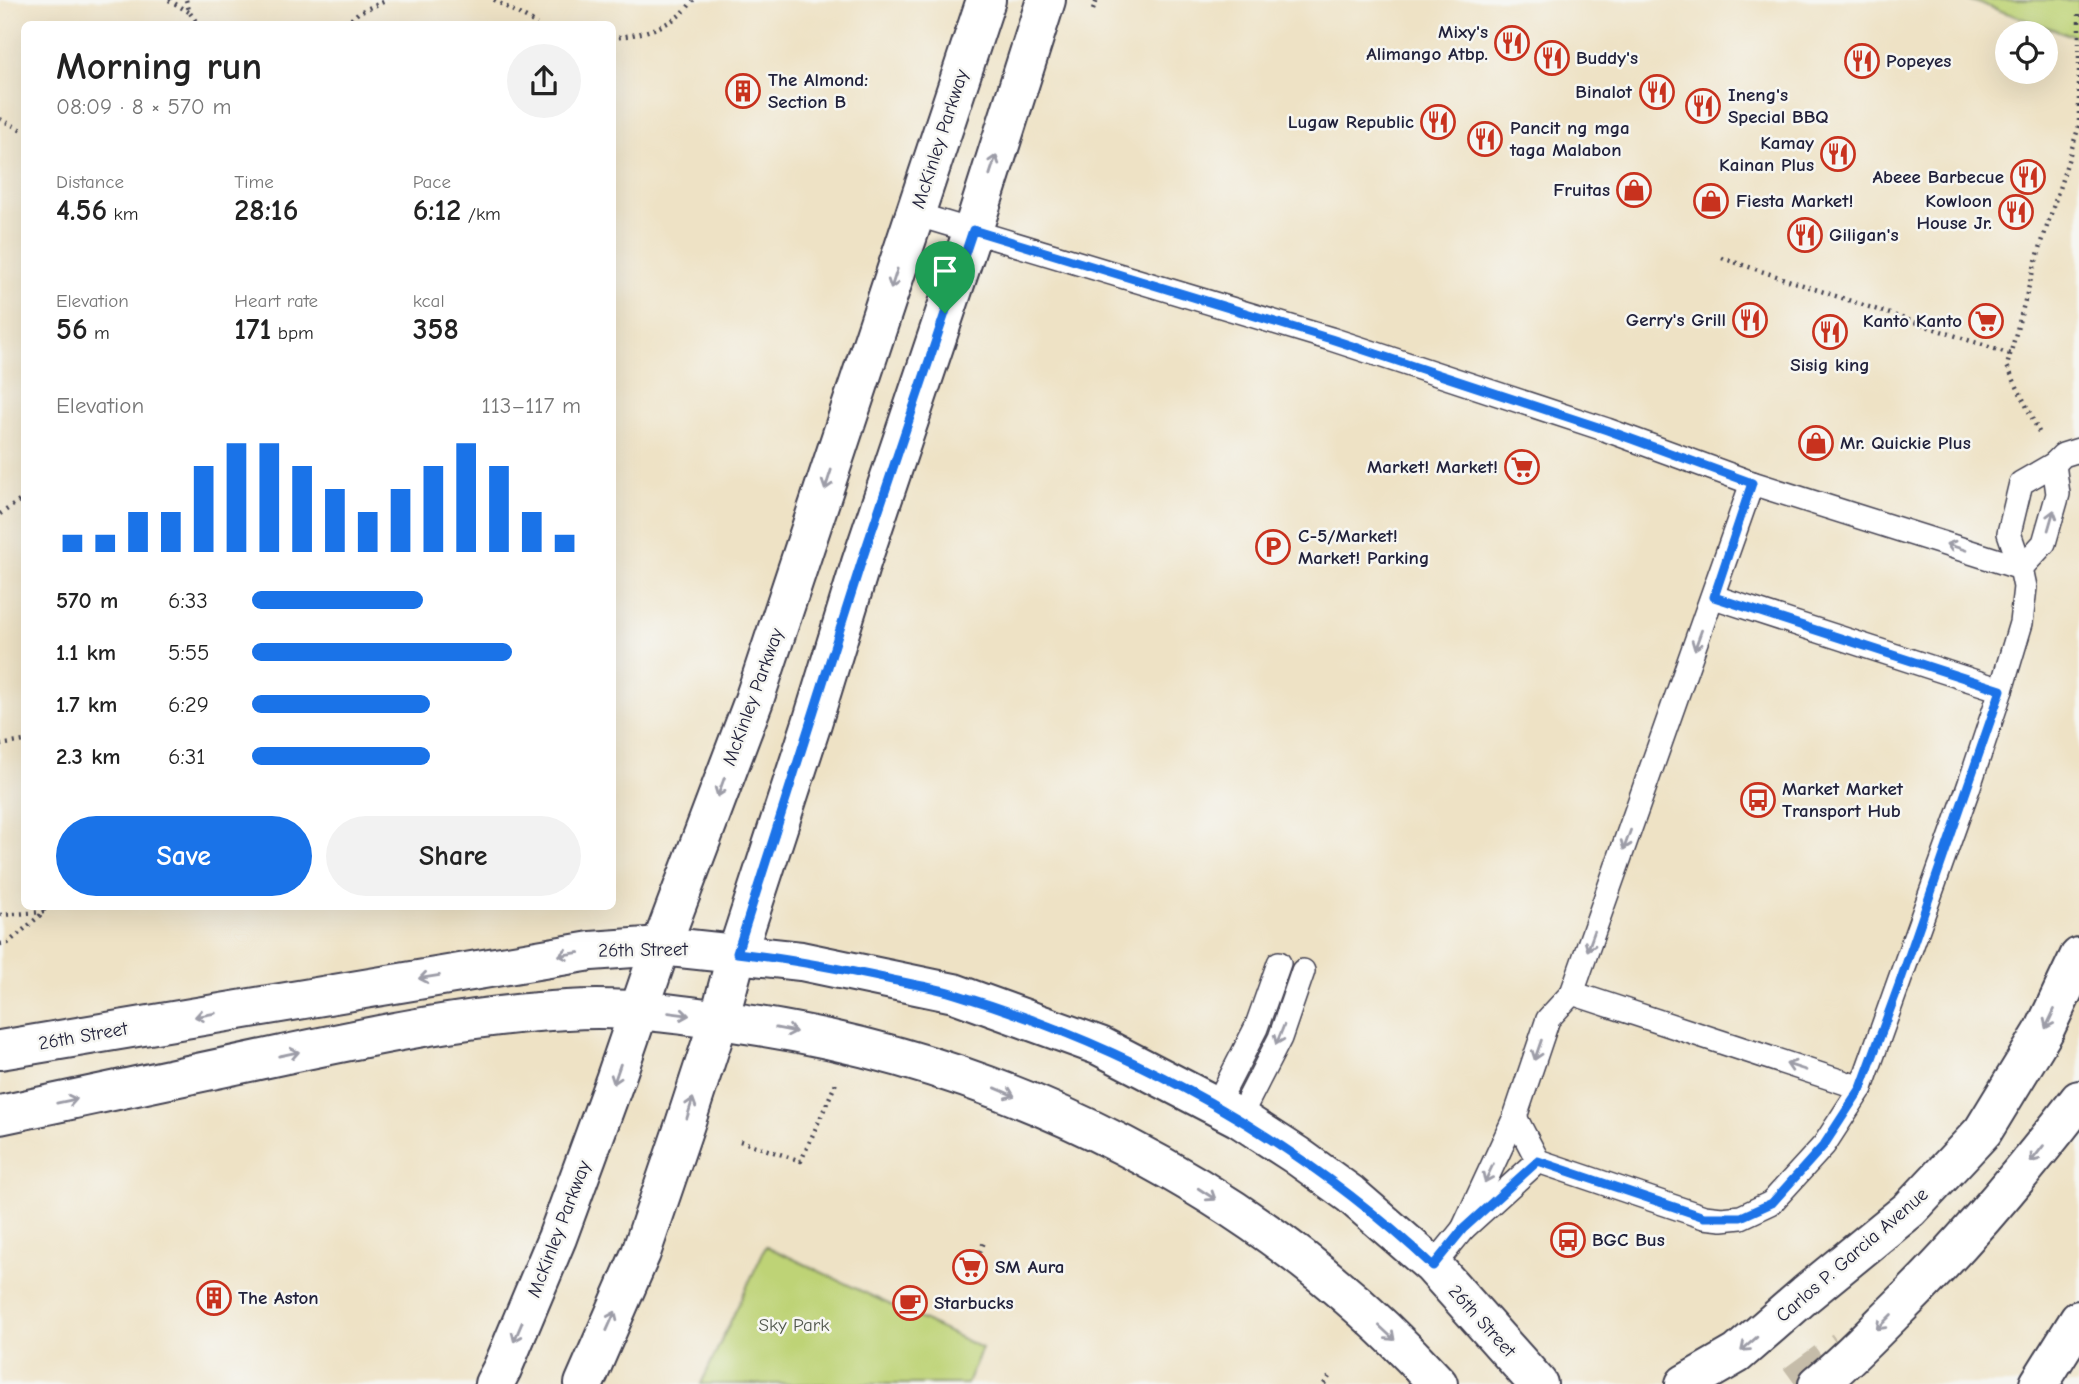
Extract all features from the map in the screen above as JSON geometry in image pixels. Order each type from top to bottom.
[{"type":"main road","name":"McKinley Parkway","points":[[494,1384],[557,1238],[661,946],[754,700],[986,0]]},
{"type":"main road","points":[[584,1384],[641,1252],[719,1020],[737,953],[861,563],[973,230],[1046,0]]},
{"type":"main road","name":"26th Street","points":[[0,1050],[577,953],[661,946],[801,961],[954,993],[1100,1046],[1227,1112],[1296,1154],[1350,1194],[1433,1266],[1538,1381]]},
{"type":"main road","name":"Carlos P. Garcia Avenue","points":[[1685,1384],[1737,1354],[1910,1209],[1983,1132],[2045,1031],[2079,957]]},
{"type":"main road","points":[[0,1115],[352,1041],[481,1017],[565,1010],[639,1009],[785,1030],[886,1052],[985,1084],[1081,1124],[1172,1172],[1259,1227],[1340,1290],[1438,1384]]},
{"type":"main road","points":[[1828,1376],[1936,1270],[2033,1160],[2079,1100]]},
{"type":"main road","points":[[2039,1384],[2079,1320]]},
{"type":"lane","points":[[915,214],[1331,339],[1607,430],[1752,483],[2021,568]]},
{"type":"lane","points":[[1515,1117],[1538,1161],[1704,1217],[1741,1217],[1772,1203],[1824,1145],[1861,1088],[1935,883],[2021,623],[2025,587],[2009,533],[2021,483],[2054,464],[2063,455],[2079,450]]},
{"type":"lane","points":[[2021,568],[2045,543],[2058,494],[2054,464]]},
{"type":"lane","points":[[1463,1229],[1515,1117],[1548,1019],[1572,993],[1714,597],[1752,483]]},
{"type":"lane","points":[[1714,597],[2001,690]]},
{"type":"lane","points":[[1227,1112],[1279,963]]},
{"type":"lane","points":[[1227,1112],[1280,1038],[1303,971]]},
{"type":"lane","points":[[1572,993],[1861,1088]]},
{"type":"lane","points":[[1433,1266],[1463,1229],[1538,1161]]},
{"type":"path","points":[[169,0],[190,13]]},
{"type":"path","points":[[186,0],[196,21]]},
{"type":"path","points":[[349,21],[359,12],[388,0]]},
{"type":"path","points":[[494,0],[532,21]]},
{"type":"path","points":[[616,38],[663,26],[688,8],[693,0]]},
{"type":"path","points":[[1093,10],[1097,0]]},
{"type":"path","points":[[2054,464],[2007,366],[2079,126],[2079,10]]},
{"type":"path","points":[[0,119],[21,130]]},
{"type":"path","points":[[1722,258],[2010,354]]},
{"type":"path","points":[[0,513],[21,500]]},
{"type":"path","points":[[0,745],[21,742]]},
{"type":"path","points":[[0,915],[36,910]]},
{"type":"path","points":[[0,944],[8,943],[42,910]]},
{"type":"path","points":[[740,1141],[801,1161],[837,1081]]},
{"type":"path","points":[[966,1284],[985,1240]]},
{"type":"path","points":[[1324,1384],[1329,1377]]},
{"type":"green space","points":[[1969,0],[2079,0],[2079,38],[2058,31],[2058,21],[2030,21]]},
{"type":"green space","name":"Sky Park","points":[[766,1246],[982,1348],[967,1384],[701,1384]]},
{"type":"tunnel","points":[[1795,1384],[1843,1349]]},
{"type":"place","name":"Mixy's Alimango Atbp.","points":[[1512,43]]},
{"type":"place","name":"Buddy's","points":[[1552,58]]},
{"type":"place","name":"Popeyes","points":[[1862,61]]},
{"type":"place","name":"The Almond: Section B","points":[[743,91]]},
{"type":"place","name":"Binalot","points":[[1657,92]]},
{"type":"place","name":"Ineng's Special BBQ","points":[[1703,106]]},
{"type":"place","name":"Lugaw Republic","points":[[1438,122]]},
{"type":"place","name":"Pancit ng mga taga Malabon","points":[[1485,139]]},
{"type":"place","name":"Kamay Kainan Plus","points":[[1838,154]]},
{"type":"place","name":"Abeee Barbecue","points":[[2028,177]]},
{"type":"place","name":"Fruitas","points":[[1634,190]]},
{"type":"place","name":"Fiesta Market!","points":[[1711,201]]},
{"type":"place","name":"Kowloon House Jr.","points":[[2016,212]]},
{"type":"place","name":"Giligan's","points":[[1805,235]]},
{"type":"place","name":"Gerry's Grill","points":[[1750,320]]},
{"type":"place","name":"Kanto Kanto","points":[[1986,321]]},
{"type":"place","name":"Sisig king","points":[[1830,332]]},
{"type":"place","name":"Mr. Quickie Plus","points":[[1816,443]]},
{"type":"place","name":"Market! Market!","points":[[1522,467]]},
{"type":"place","name":"C-5/Market! Market! Parking","points":[[1273,547]]},
{"type":"place","name":"Market Market Transport Hub","points":[[1758,800]]},
{"type":"place","name":"BGC Bus","points":[[1568,1240]]},
{"type":"place","name":"SM Aura","points":[[970,1267]]},
{"type":"place","name":"The Aston","points":[[214,1298]]},
{"type":"place","name":"Starbucks","points":[[910,1303]]},
{"type":"route","points":[[973,230],[1331,339],[1607,430],[1752,483],[1714,597],[2001,690],[1861,1088],[1824,1145],[1772,1203],[1741,1217],[1704,1217],[1538,1161],[1463,1229],[1433,1266],[1350,1194],[1296,1154],[1239,1118],[1100,1046],[954,993],[801,961],[737,953],[861,563],[945,313],[973,230]]}]
